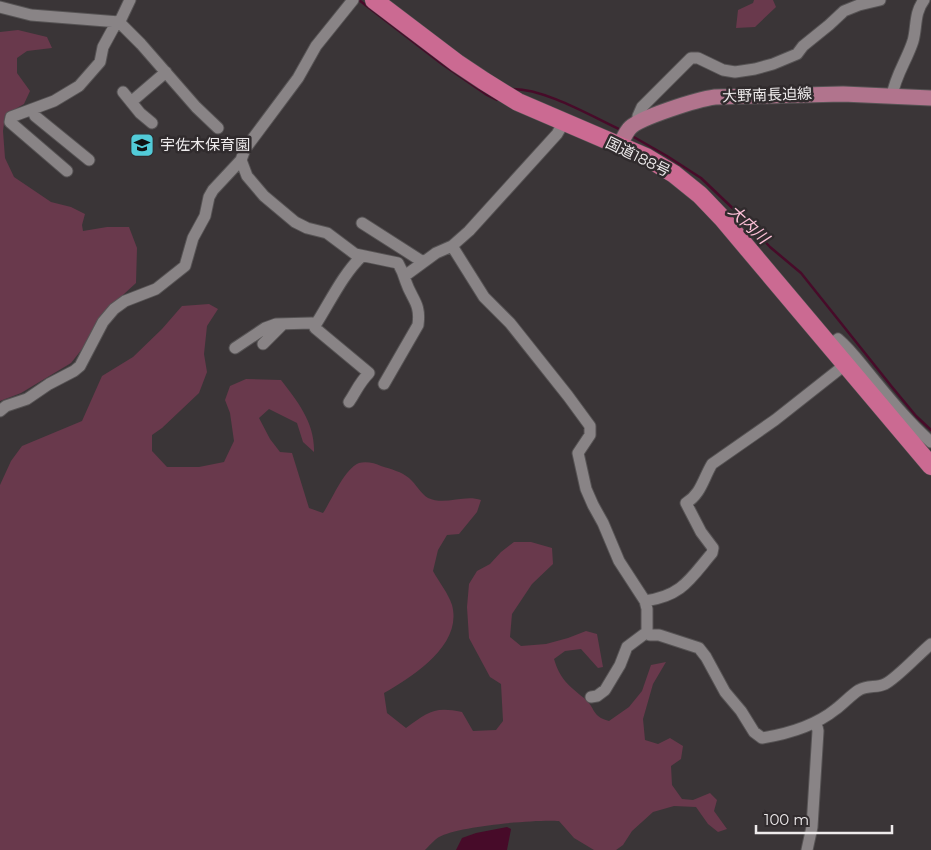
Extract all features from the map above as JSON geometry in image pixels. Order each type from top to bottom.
[{"type":"highway","name":"国道188号","points":[[374,0],[484,81],[518,102],[564,122],[628,134],[646,158],[674,174],[700,195],[722,218],[931,466]]},
{"type":"main road","name":"大野南長迫線","points":[[628,134],[700,99],[715,97],[834,94],[931,98]]},
{"type":"street","points":[[67,171],[10,122],[11,117],[54,101],[79,86],[100,62],[104,47],[115,25],[119,22],[128,0]]},
{"type":"street","points":[[0,411],[6,406],[27,399],[49,384],[74,372],[88,353],[103,322],[114,309],[125,302],[156,289],[185,266],[193,238],[204,216],[213,190],[241,160],[245,149],[298,78],[316,46],[352,0]]},
{"type":"street","points":[[628,134],[642,107],[691,58],[698,58],[723,70],[735,72],[773,64],[797,54],[803,46],[844,11],[880,0]]},
{"type":"street","points":[[892,96],[898,74],[908,56],[913,41],[918,8],[924,0]]},
{"type":"street","points":[[0,7],[39,16],[119,22],[196,107],[218,128]]},
{"type":"street","points":[[131,102],[166,72]]},
{"type":"street","points":[[123,92],[140,113],[152,123]]},
{"type":"street","points":[[33,109],[35,116],[89,160]]},
{"type":"street","points":[[406,275],[436,253],[452,246],[469,231],[514,184],[557,134],[564,122]]},
{"type":"street","points":[[241,160],[252,184],[282,212],[307,228],[327,233],[355,254],[398,264],[406,275],[406,282],[417,302],[420,314],[418,325],[384,384]]},
{"type":"street","points":[[362,223],[423,262]]},
{"type":"street","points":[[452,246],[484,297],[510,323],[590,426],[590,435],[578,453],[586,489],[603,522],[619,561],[645,601],[647,632]]},
{"type":"street","points":[[349,402],[356,393],[359,384],[369,373],[315,328],[356,262],[362,256]]},
{"type":"street","points":[[235,348],[265,328],[283,324],[316,324]]},
{"type":"street","points":[[263,344],[283,324]]},
{"type":"street","points":[[830,345],[838,339],[851,350],[884,391],[931,442]]},
{"type":"street","points":[[645,601],[660,599],[686,585],[712,553],[713,548],[701,532],[686,503],[696,496],[712,464],[775,420],[846,364]]},
{"type":"street","points":[[590,697],[597,696],[605,690],[620,665],[627,647],[647,632]]},
{"type":"street","points":[[647,632],[650,635],[660,635],[699,648],[725,692],[741,711],[754,732],[762,738],[799,729],[816,722],[867,686],[884,685],[930,646]]},
{"type":"street","points":[[807,850],[812,827],[818,731],[816,722]]},
{"type":"shaded area","points":[[754,0],[773,0],[776,7],[755,27],[736,28],[738,10],[753,3]]},
{"type":"shaded area","points":[[18,30],[47,37],[52,48],[27,51],[17,58],[17,73],[30,91],[24,104],[5,115],[3,131],[5,158],[14,177],[51,202],[71,207],[85,214],[82,225],[83,231],[107,227],[129,227],[137,248],[136,283],[100,316],[86,344],[71,363],[21,393],[0,401],[0,32]]},
{"type":"shaded area","points":[[209,304],[218,309],[207,326],[204,354],[207,372],[199,393],[152,435],[152,451],[167,467],[199,467],[224,462],[234,441],[230,413],[225,400],[230,386],[246,379],[281,380],[304,413],[312,432],[314,452],[303,442],[297,423],[269,409],[259,418],[270,439],[280,452],[292,453],[309,508],[323,513],[348,472],[359,463],[365,462],[403,474],[412,480],[425,496],[434,500],[448,501],[468,498],[481,500],[477,512],[459,534],[447,535],[438,550],[433,571],[452,605],[453,620],[450,633],[443,646],[421,669],[384,693],[387,713],[406,728],[426,714],[438,710],[452,710],[462,712],[473,731],[496,730],[503,721],[501,684],[490,677],[469,638],[467,607],[469,584],[477,571],[490,564],[514,542],[531,542],[552,548],[553,564],[532,584],[512,614],[510,637],[521,646],[546,644],[586,631],[597,634],[603,667],[598,668],[581,649],[565,651],[554,659],[565,681],[588,702],[599,717],[609,721],[629,707],[642,691],[651,665],[666,662],[653,684],[643,719],[645,740],[658,744],[670,738],[683,746],[681,759],[671,766],[672,785],[682,799],[693,800],[710,793],[717,800],[714,811],[727,829],[718,832],[708,824],[696,807],[674,806],[653,812],[632,831],[623,845],[616,850],[594,850],[574,838],[559,821],[549,821],[498,824],[449,833],[433,841],[425,850],[0,850],[0,485],[11,461],[22,446],[82,421],[102,376],[133,357],[162,329],[182,306]]},
{"type":"shaded area","points":[[507,827],[511,829],[507,850],[456,850],[462,838],[476,833]]},
{"type":"waterway","name":"大内川","points":[[359,0],[442,64],[497,100]]},
{"type":"waterway","name":"大内川","points":[[513,89],[526,90],[553,98],[621,130]]},
{"type":"waterway","name":"大内川","points":[[632,136],[701,178],[770,247],[801,273],[916,416],[931,430]]},
{"type":"place","name":"宇佐木保育園","points":[[142,145]]}]
